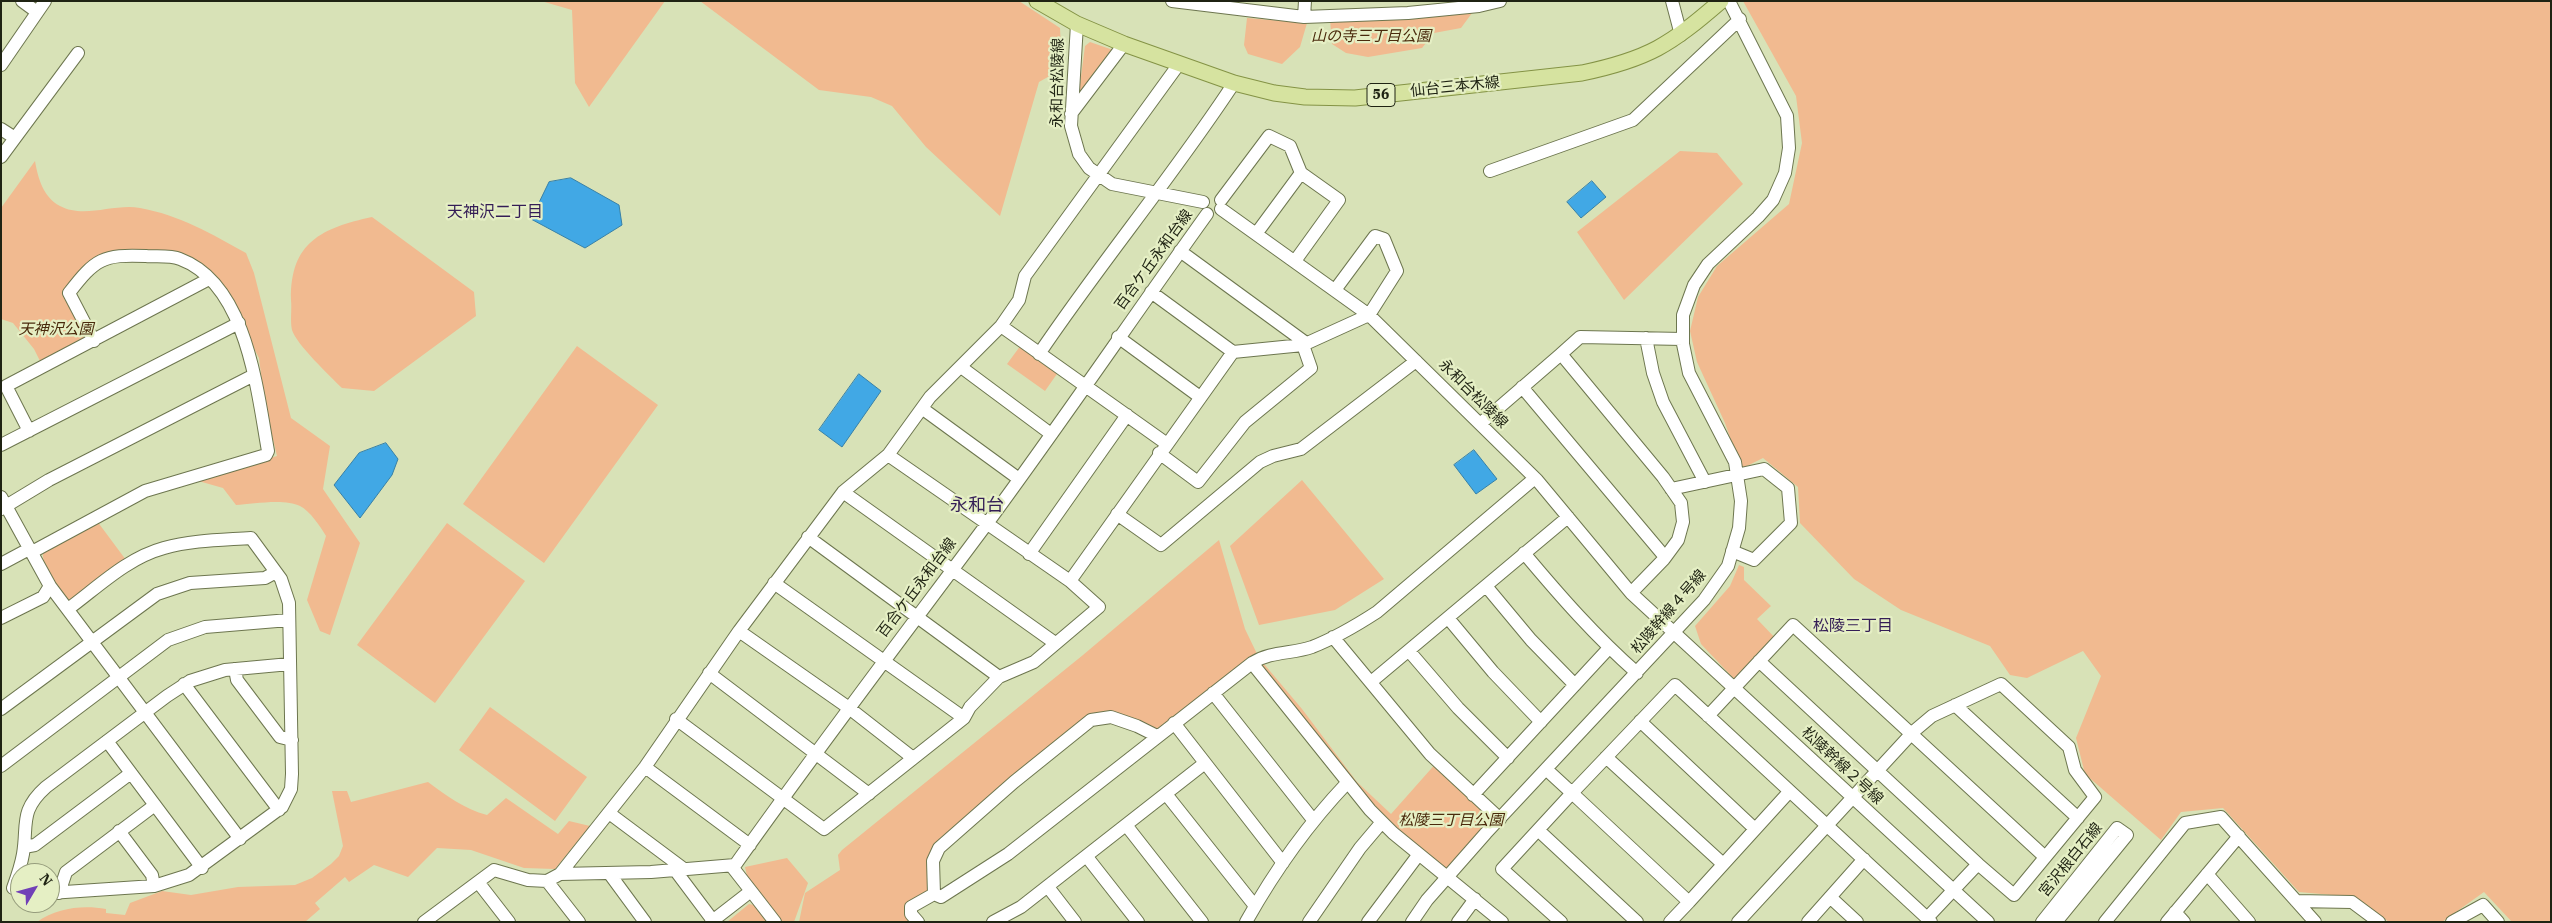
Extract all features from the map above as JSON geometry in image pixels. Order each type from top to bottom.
[{"type":"main road","name":"仙台三本木線","points":[[1037,1],[1077,24],[1179,64],[1234,83],[1274,93],[1305,97],[1364,96],[1598,70],[1639,59],[1681,35],[1721,1]]},
{"type":"street","points":[[22,1],[37,12]]},
{"type":"street","points":[[1,65],[45,1]]},
{"type":"street","points":[[1172,1],[1304,17],[1408,13],[1479,6],[1500,1]]},
{"type":"street","points":[[1304,17],[1305,1]]},
{"type":"street","points":[[1672,1],[1681,35]]},
{"type":"street","name":"松陵幹線４号線","points":[[1412,922],[1448,877],[1500,819],[1709,594],[1728,566],[1739,528],[1741,501],[1735,462],[1689,373],[1683,338],[1683,315],[1694,285],[1708,264],[1758,217],[1773,200],[1785,173],[1789,148],[1787,116],[1740,19],[1729,1]]},
{"type":"street","points":[[1490,172],[1633,120],[1740,19]]},
{"type":"street","name":"永和台松陵線","points":[[1077,24],[1071,114],[1073,139],[1079,154],[1099,176],[1112,184],[1156,195],[1203,202]]},
{"type":"street","points":[[1071,114],[1124,44]]},
{"type":"street","points":[[1,157],[78,53]]},
{"type":"street","points":[[424,922],[439,918],[494,870],[528,880],[547,881],[560,874],[644,767],[739,631],[842,492],[888,455],[930,397],[1001,326],[1019,300],[1025,276],[1179,64]]},
{"type":"street","points":[[1039,354],[1085,286],[1156,195],[1234,83]]},
{"type":"street","points":[[1,129],[15,138]]},
{"type":"street","points":[[1221,205],[1212,196],[1203,202],[1202,208],[1207,214],[1217,214],[1221,205],[1269,136],[1290,146],[1301,173],[1339,200],[1295,261]]},
{"type":"street","points":[[1256,234],[1301,173]]},
{"type":"street","name":"永和台松陵線","points":[[1221,205],[1256,234],[1369,315],[1535,478],[1631,593],[1674,633]]},
{"type":"street","name":"百合ケ丘永和台線","points":[[735,865],[915,617],[986,525],[1207,214]]},
{"type":"street","points":[[1151,292],[1233,352],[1304,344],[1369,315],[1397,271],[1384,239],[1375,236],[1335,290]]},
{"type":"street","points":[[1001,326],[1127,415],[1198,482],[1245,422],[1311,368],[1304,344],[1180,251]]},
{"type":"street","points":[[1,564],[30,551],[145,491],[266,455],[268,451],[254,375],[239,323],[226,296],[197,268],[179,258],[119,257],[95,262],[70,293],[94,341]]},
{"type":"street","points":[[28,431],[6,386],[209,279]]},
{"type":"street","points":[[1,445],[239,323]]},
{"type":"street","points":[[1480,424],[1580,337],[1683,338]]},
{"type":"street","points":[[1118,338],[1200,398]]},
{"type":"street","points":[[1646,338],[1653,373],[1663,402],[1705,482]]},
{"type":"street","points":[[1070,581],[1233,352]]},
{"type":"street","points":[[1560,354],[1681,503],[1683,522],[1678,540],[1665,557],[1631,593]]},
{"type":"street","points":[[1117,514],[1160,545],[1260,462],[1273,456],[1301,449],[1416,361]]},
{"type":"street","points":[[961,367],[1051,434]]},
{"type":"street","points":[[240,839],[50,586],[3,504],[254,375]]},
{"type":"street","points":[[1522,387],[1665,557]]},
{"type":"street","points":[[923,409],[1019,479]]},
{"type":"street","points":[[1029,554],[1127,415]]},
{"type":"street","points":[[676,719],[824,829],[964,718],[970,707],[999,677],[1034,662],[1099,607],[1070,581],[986,525],[888,455]]},
{"type":"street","points":[[1671,489],[1764,469],[1788,488],[1791,523],[1754,560],[1732,551]]},
{"type":"street","points":[[934,894],[941,897],[1008,854],[1252,662],[1263,656],[1310,648],[1350,630],[1377,612],[1535,478]]},
{"type":"street","points":[[842,492],[1055,643]]},
{"type":"street","points":[[1371,682],[1568,517]]},
{"type":"street","points":[[808,537],[999,677]]},
{"type":"street","points":[[60,893],[154,886],[181,879],[202,868],[279,810],[288,796],[292,783],[290,620],[288,598],[276,572],[251,538],[186,543],[164,548],[136,560],[68,609]]},
{"type":"street","points":[[1524,554],[1565,602],[1636,673]]},
{"type":"street","points":[[1,709],[150,598],[166,590],[190,583],[265,578],[276,572]]},
{"type":"street","points":[[774,584],[964,718]]},
{"type":"street","points":[[1,618],[43,597],[50,586]]},
{"type":"street","points":[[1486,586],[1531,640],[1575,685]]},
{"type":"street","points":[[1448,618],[1493,672],[1541,722]]},
{"type":"street","points":[[1,766],[161,645],[185,633],[215,626],[290,620]]},
{"type":"street","points":[[1708,716],[1793,625],[2045,858]]},
{"type":"street","points":[[739,631],[849,708],[913,758]]},
{"type":"street","name":"松陵幹線２号線","points":[[1674,633],[1988,922]]},
{"type":"street","points":[[1334,637],[1430,754],[1500,819]]},
{"type":"street","points":[[1473,795],[1609,648]]},
{"type":"street","points":[[1409,651],[1458,708],[1508,758]]},
{"type":"street","points":[[1252,662],[1347,783],[1382,822],[1418,854],[1502,922]]},
{"type":"street","points":[[1738,922],[1827,824],[1853,798],[1878,770],[1911,734],[1932,716],[2002,684],[2069,747],[2075,770],[2095,797],[2014,895],[1978,864],[1878,770],[1759,662]]},
{"type":"street","points":[[19,863],[24,847],[26,815],[37,795],[145,712],[184,684],[210,674],[235,669],[290,664]]},
{"type":"street","points":[[235,669],[237,680],[280,737],[292,740]]},
{"type":"street","points":[[709,673],[869,794]]},
{"type":"street","points":[[184,684],[279,810]]},
{"type":"street","points":[[1561,922],[1502,869],[1675,685],[1929,920],[1952,890],[1978,864]]},
{"type":"street","points":[[1213,693],[1314,821]]},
{"type":"street","points":[[1955,706],[2078,818]]},
{"type":"street","points":[[934,894],[933,861],[939,848],[1014,782],[1091,720],[1111,717],[1137,726],[1157,736]]},
{"type":"street","points":[[1640,721],[1755,829]]},
{"type":"street","points":[[1174,723],[1283,863]]},
{"type":"street","points":[[107,741],[202,868]]},
{"type":"street","points":[[1606,757],[1723,864]]},
{"type":"street","points":[[993,922],[1009,918],[1205,764]]},
{"type":"street","points":[[644,767],[750,845]]},
{"type":"street","points":[[1547,770],[1689,902]]},
{"type":"street","points":[[24,847],[35,845],[130,773]]},
{"type":"street","points":[[1246,922],[1283,863],[1314,821],[1347,783]]},
{"type":"street","points":[[1670,922],[1789,792]]},
{"type":"street","points":[[1166,794],[1255,906]]},
{"type":"street","points":[[60,883],[66,872],[154,805]]},
{"type":"street","points":[[609,813],[679,870],[712,921],[751,891]]},
{"type":"street","points":[[2108,921],[2185,822],[2221,817],[2315,922]]},
{"type":"street","points":[[1309,922],[1360,848],[1382,822]]},
{"type":"street","points":[[1126,826],[1202,922]]},
{"type":"street","name":"宮沢根白石線","points":[[2042,922],[2117,828],[2127,835],[2056,922]]},
{"type":"street","points":[[1538,830],[1637,922]]},
{"type":"street","points":[[119,832],[152,875],[154,886]]},
{"type":"street","points":[[2175,918],[2239,836]]},
{"type":"street","points":[[1368,922],[1418,854]]},
{"type":"street","points":[[1087,857],[1138,922]]},
{"type":"street","points":[[1808,922],[1864,859]]},
{"type":"street","points":[[560,874],[679,870],[735,865],[733,868],[775,922]]},
{"type":"street","points":[[609,873],[645,922]]},
{"type":"street","points":[[2208,874],[2249,922]]},
{"type":"street","points":[[547,881],[579,922]]},
{"type":"street","points":[[478,882],[509,922]]},
{"type":"street","points":[[1048,887],[1075,922]]},
{"type":"street","points":[[918,922],[912,914],[911,907],[934,894]]},
{"type":"street","points":[[1830,897],[1857,922]]},
{"type":"street","points":[[1458,922],[1474,899]]},
{"type":"street","points":[[2296,901],[2352,902],[2379,922]]},
{"type":"street","points":[[2452,922],[2483,905],[2498,922]]},
{"type":"green space","points":[[541,1],[665,1],[589,107],[575,83],[572,10]]},
{"type":"green space","points":[[700,1],[1019,1],[1060,28],[1062,69],[1039,82],[1000,216],[926,147],[892,106],[871,97],[819,90]]},
{"type":"green space","points":[[1743,1],[2551,1],[2551,922],[2512,922],[2484,892],[2442,922],[2389,922],[2355,897],[2299,892],[2223,808],[2181,812],[2161,840],[2085,774],[2076,738],[2101,676],[2083,651],[2027,678],[2010,675],[1990,646],[1901,610],[1854,579],[1800,523],[1798,487],[1763,458],[1741,469],[1725,423],[1697,362],[1690,331],[1698,297],[1717,266],[1789,204],[1802,143],[1796,96]]},
{"type":"green space","name":"山の寺三丁目公園","points":[[1475,9],[1461,28],[1434,33],[1422,48],[1368,57],[1346,53],[1332,44],[1330,19]]},
{"type":"green space","points":[[1247,18],[1307,23],[1300,47],[1282,64],[1248,54],[1244,45]]},
{"type":"green space","points":[[1090,42],[1113,50],[1084,92],[1079,92],[1085,46]]},
{"type":"green space","points":[[1680,151],[1717,153],[1743,184],[1624,300],[1577,232]]},
{"type":"green space","name":"天神沢公園","points":[[35,161],[42,186],[49,198],[69,210],[89,211],[130,207],[154,211],[182,220],[246,253],[254,273],[291,418],[330,446],[323,489],[360,543],[330,635],[320,631],[307,600],[326,536],[318,523],[300,506],[286,502],[236,505],[223,488],[195,480],[277,456],[265,406],[259,358],[226,296],[179,258],[109,257],[70,293],[94,341],[43,367],[34,349],[13,323],[1,319],[1,208]]},
{"type":"green space","points":[[372,217],[474,292],[476,316],[374,391],[342,388],[300,343],[292,330],[291,319],[292,280],[296,264],[303,251],[312,241],[338,226]]},
{"type":"green space","points":[[1021,345],[1059,371],[1045,391],[1007,364]]},
{"type":"green space","points":[[577,346],[658,405],[544,563],[463,504]]},
{"type":"green space","points":[[1302,480],[1384,579],[1335,610],[1259,625],[1230,546]]},
{"type":"green space","points":[[97,521],[126,560],[72,601],[66,600],[44,564],[43,551]]},
{"type":"green space","points":[[447,523],[525,581],[435,703],[357,645]]},
{"type":"green space","name":"松陵三丁目公園","points":[[1219,540],[1245,629],[1259,658],[1302,709],[1357,782],[1391,814],[1438,761],[1500,819],[1448,877],[1393,833],[1253,664],[1157,736],[1111,717],[1091,720],[931,852],[934,894],[911,907],[920,922],[799,922],[805,893],[840,870],[838,855],[842,850],[1083,655]]},
{"type":"green space","points":[[1739,565],[1744,567],[1744,580],[1771,606],[1757,619],[1778,641],[1739,684],[1701,644],[1695,626],[1730,586]]},
{"type":"green space","points":[[490,707],[587,777],[555,821],[459,750]]},
{"type":"green space","points":[[428,782],[463,806],[487,815],[506,798],[558,834],[569,821],[590,826],[555,869],[524,868],[471,850],[437,848],[408,877],[374,865],[349,882],[345,877],[315,903],[320,909],[305,922],[37,922],[61,911],[88,907],[106,909],[106,913],[125,915],[130,903],[162,891],[191,895],[238,887],[295,885],[312,878],[331,864],[339,856],[343,846],[332,791],[347,791],[351,802]]},
{"type":"green space","points":[[787,858],[808,883],[794,922],[780,922],[747,876],[745,867]]},
{"type":"green space","points":[[749,904],[759,906],[767,922],[727,922]]},
{"type":"water","points":[[571,178],[619,205],[622,225],[585,248],[531,219],[549,182]]},
{"type":"water","points":[[1592,181],[1606,197],[1581,218],[1567,202]]},
{"type":"water","points":[[859,374],[881,391],[842,447],[819,430]]},
{"type":"water","points":[[386,443],[398,459],[392,475],[360,518],[334,485],[359,453]]},
{"type":"water","points":[[1474,450],[1497,479],[1476,494],[1454,465]]},
{"type":"district","name":"天神沢二丁目","points":[[495,212]]},
{"type":"district","name":"永和台","points":[[977,506]]},
{"type":"district","name":"松陵三丁目","points":[[1853,626]]}]
